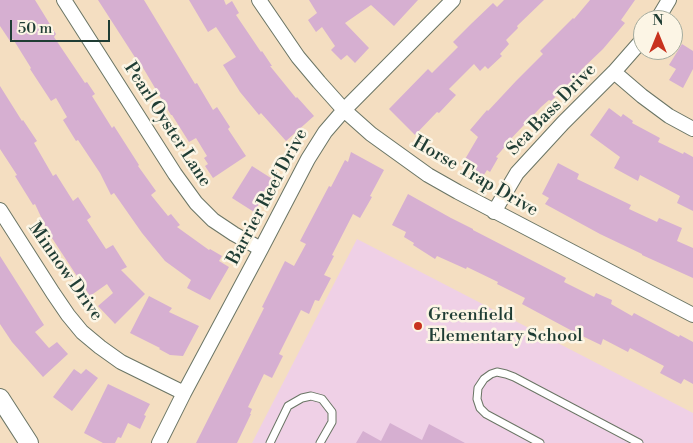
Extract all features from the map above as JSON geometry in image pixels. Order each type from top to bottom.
[{"type":"street","name":"Pearl Oyster Lane","points":[[64,0],[175,174],[196,203],[213,220],[261,249]]},
{"type":"street","name":"Horse Trap Drive","points":[[259,0],[298,56],[319,82],[344,110],[371,134],[428,175],[458,192],[693,315]]},
{"type":"street","name":"Barrier Reef Drive","points":[[159,443],[308,159],[325,132],[344,110],[453,0]]},
{"type":"street","name":"Sea Bass Drive","points":[[494,212],[517,173],[633,50]]},
{"type":"street","points":[[614,72],[669,116],[693,128]]},
{"type":"street","name":"Minnow Drive","points":[[0,210],[53,293],[82,332],[121,362],[184,393]]},
{"type":"street","points":[[0,398],[29,443]]},
{"type":"lane","points":[[540,443],[486,414],[480,408],[476,399],[478,388],[484,379],[498,372],[514,377],[639,443]]},
{"type":"lane","points":[[270,443],[288,406],[302,398],[311,396],[322,399],[332,412],[332,422],[320,443]]},
{"type":"shaded area","name":"Greenfield Elementary School","points":[[357,239],[693,413],[693,443],[252,443]]},
{"type":"building","points":[[0,0],[35,0],[56,34],[54,37],[85,83],[87,82],[95,94],[92,96],[112,128],[114,126],[138,166],[156,191],[151,195],[168,216],[171,214],[180,225],[177,227],[209,250],[222,256],[219,261],[229,267],[210,300],[187,288],[191,280],[165,261],[142,233],[114,193],[111,195],[100,173],[63,120],[67,117],[56,98],[51,101],[13,39],[10,41],[0,26]]},
{"type":"building","points":[[98,0],[144,0],[195,84],[197,83],[213,110],[217,107],[230,127],[228,129],[246,156],[213,178],[205,166],[208,164],[204,158],[207,156],[196,138],[189,142],[139,61]]},
{"type":"building","points":[[189,0],[224,0],[226,5],[232,1],[239,13],[236,15],[272,66],[270,66],[296,98],[314,116],[286,141],[261,113],[259,115],[240,92],[223,65],[236,57],[216,27],[208,32]]},
{"type":"building","points":[[309,0],[418,0],[394,26],[371,5],[345,23],[369,48],[355,63],[347,55],[341,60],[331,50],[335,46],[322,27],[316,32],[308,20],[317,13]]},
{"type":"building","points":[[504,0],[544,0],[517,26],[518,28],[506,40],[509,44],[500,54],[502,56],[488,69],[485,66],[480,71],[474,64],[449,89],[456,95],[415,135],[389,109],[428,69],[432,73],[458,47],[453,42],[493,3],[497,7]]},
{"type":"building","points":[[590,0],[635,0],[621,20],[625,23],[582,71],[551,101],[549,100],[541,107],[506,144],[496,157],[498,158],[490,172],[487,170],[482,178],[461,166],[478,137],[470,130],[487,110],[543,54],[540,51],[574,19]]},
{"type":"building","points":[[683,45],[693,51],[693,69],[683,88],[669,80],[676,69],[669,65],[672,60],[683,60]]},
{"type":"building","points":[[0,86],[37,141],[34,143],[53,176],[56,174],[73,201],[78,197],[91,217],[87,220],[106,249],[113,245],[127,267],[121,270],[145,294],[115,324],[98,306],[113,293],[107,284],[90,296],[48,232],[35,204],[33,205],[0,149]]},
{"type":"building","points":[[609,108],[621,117],[623,114],[633,121],[632,123],[660,138],[658,142],[693,157],[693,211],[677,203],[680,196],[640,175],[638,181],[614,168],[620,157],[590,135]]},
{"type":"building","points":[[351,152],[384,170],[360,218],[353,214],[332,255],[334,256],[324,275],[331,278],[319,301],[315,300],[309,314],[301,310],[279,354],[283,356],[272,378],[264,374],[248,407],[252,409],[251,414],[237,443],[196,443],[264,308],[262,307],[285,261],[294,266],[306,244],[300,241],[329,186],[331,187],[345,160],[348,162]]},
{"type":"building","points":[[558,163],[579,174],[577,179],[631,205],[629,209],[657,222],[659,218],[682,228],[677,241],[693,248],[693,278],[600,234],[545,204],[549,198],[542,194]]},
{"type":"building","points":[[252,166],[274,180],[254,212],[232,198]]},
{"type":"building","points":[[408,194],[566,278],[564,282],[594,297],[596,293],[612,300],[611,304],[632,316],[634,313],[679,337],[680,335],[693,342],[693,384],[684,379],[681,384],[660,373],[664,366],[630,348],[628,352],[603,339],[601,345],[576,333],[522,304],[525,298],[497,284],[498,282],[467,267],[466,269],[437,256],[435,259],[413,245],[414,243],[404,237],[406,232],[392,225]]},
{"type":"building","points":[[0,256],[44,325],[35,332],[49,348],[57,342],[68,354],[43,377],[12,342],[0,324]]},
{"type":"building","points":[[149,296],[172,308],[169,312],[199,326],[183,356],[170,355],[130,333]]},
{"type":"building","points":[[74,369],[81,374],[86,369],[98,378],[72,411],[53,397]]},
{"type":"building","points":[[108,384],[150,404],[140,429],[128,423],[121,438],[118,437],[115,443],[103,443],[84,433]]},
{"type":"building","points":[[390,423],[422,440],[429,424],[465,443],[356,443],[363,431],[381,441]]},
{"type":"place","name":"Greenfield Elementary School","points":[[418,326]]}]
